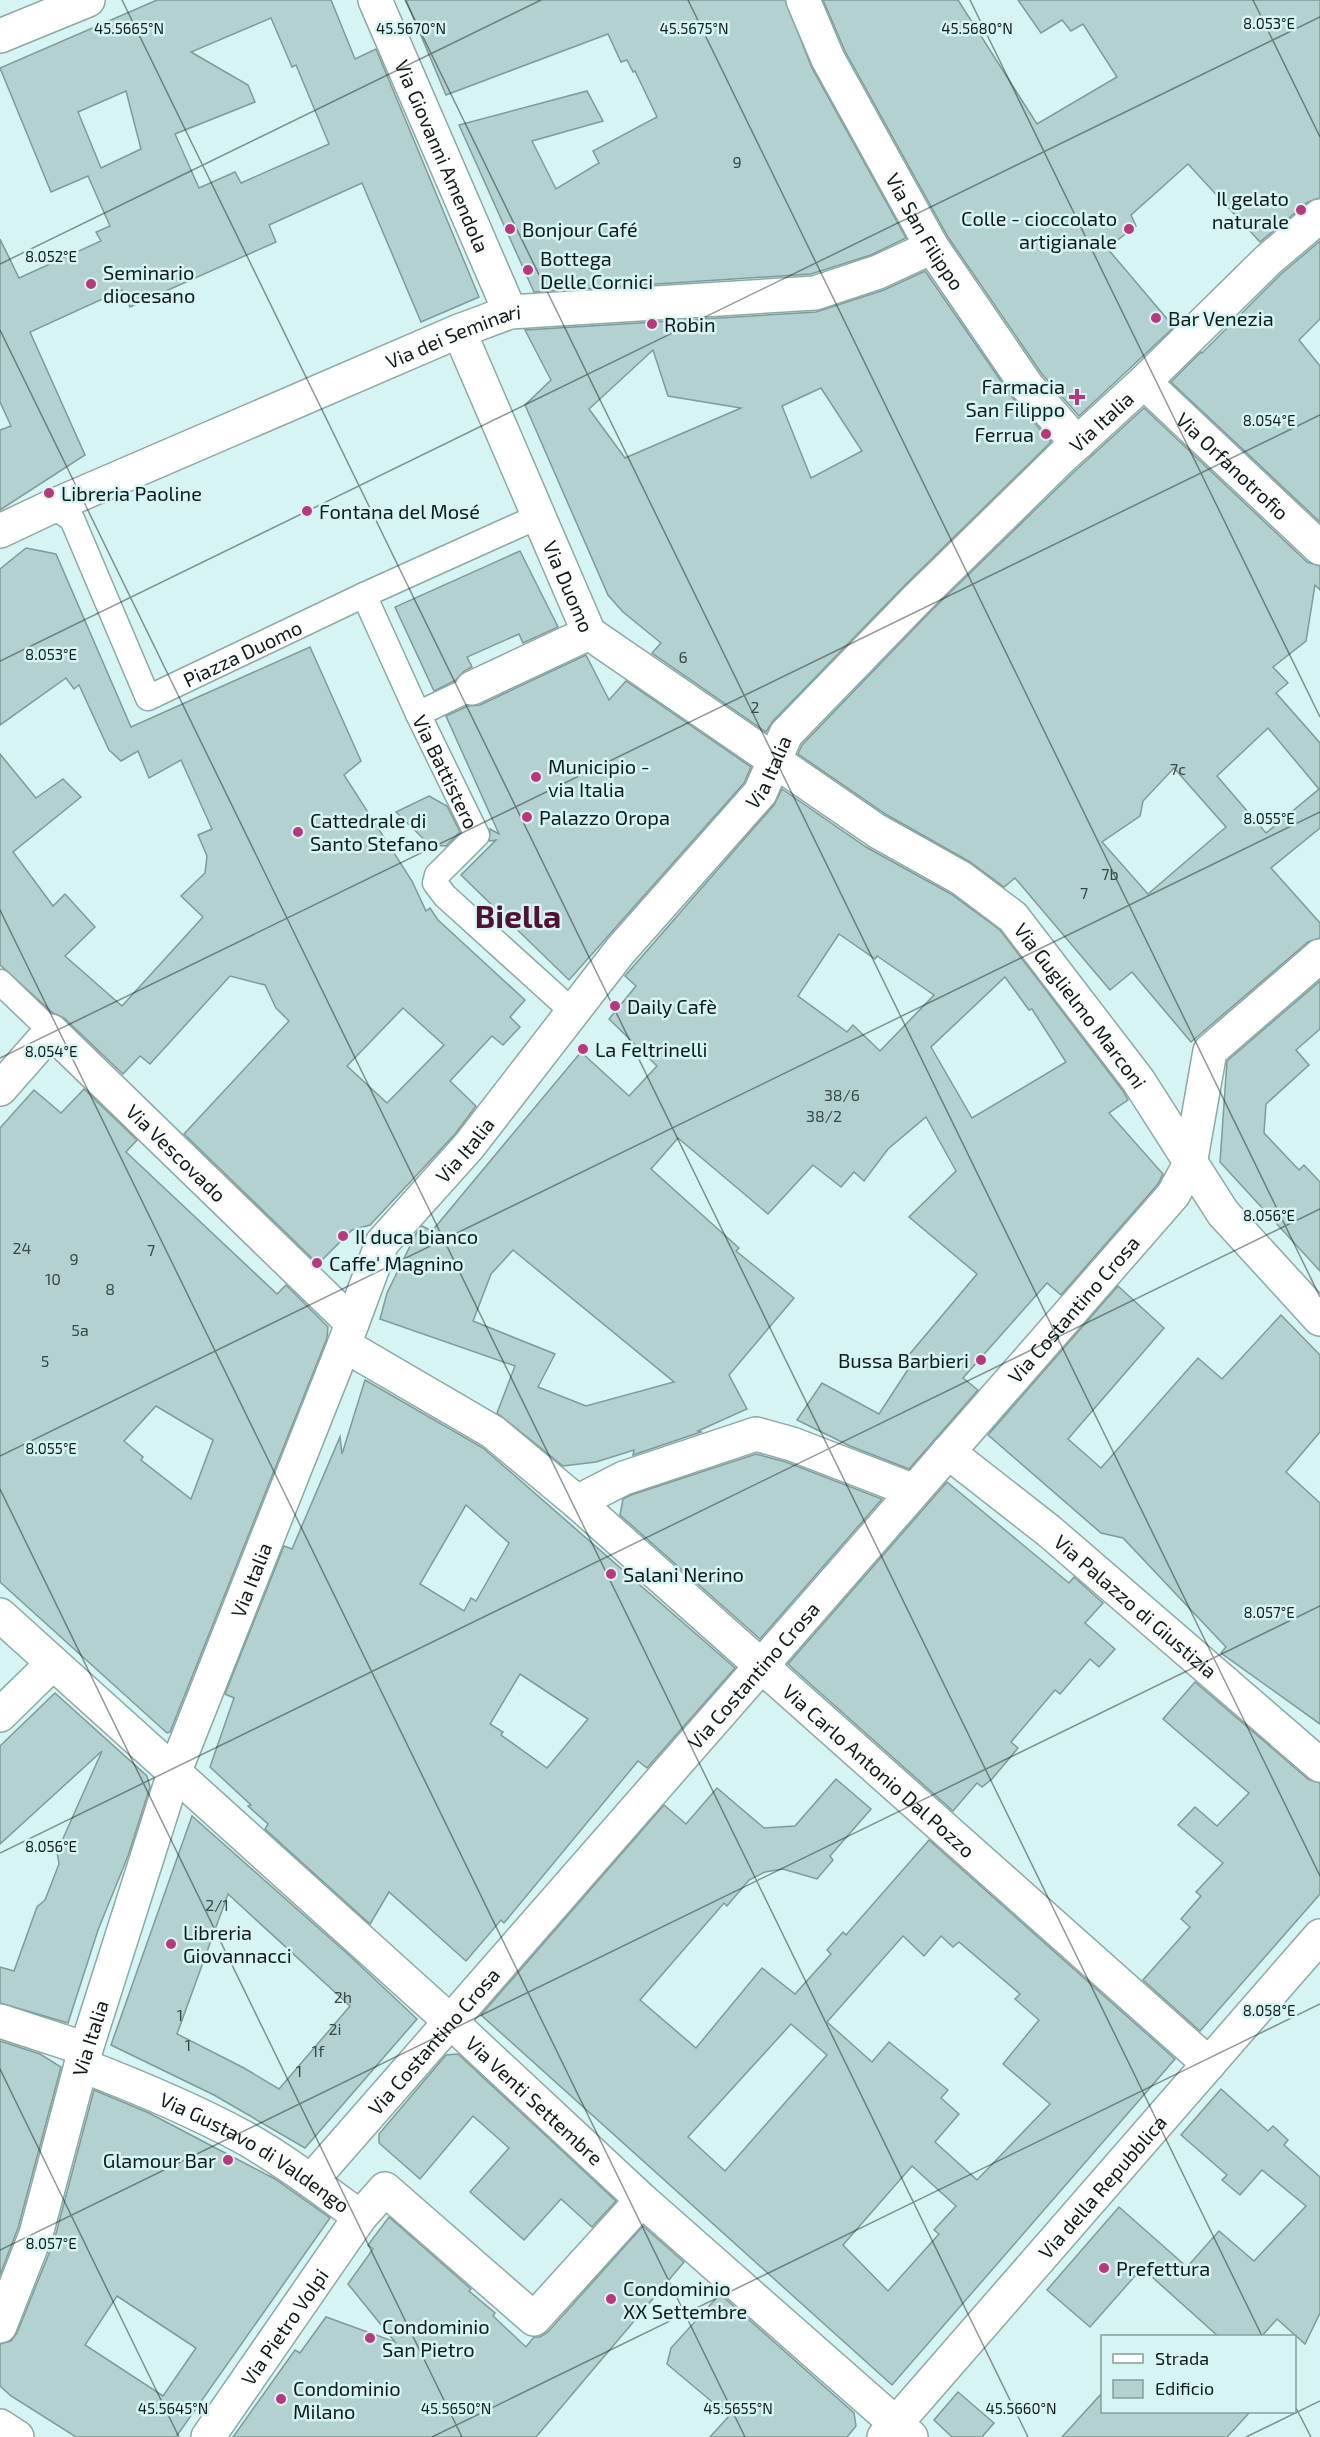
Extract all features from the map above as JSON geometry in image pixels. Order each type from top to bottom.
[{"type":"street","points":[[0,36],[88,0]]},
{"type":"street","name":"Via Giovanni Amendola","points":[[375,0],[510,312]]},
{"type":"street","name":"Via San Filippo","points":[[803,0],[828,59],[932,247],[1027,386],[1069,434],[1079,442]]},
{"type":"street","name":"Via Italia","points":[[0,2326],[36,2234],[83,2057],[174,1773],[382,1243],[469,1146],[620,951],[760,793],[786,734],[1062,457],[1144,382],[1268,260],[1320,216]]},
{"type":"street","name":"Via dei Seminari","points":[[0,531],[52,506],[459,331],[510,312],[815,293],[878,272],[932,247]]},
{"type":"street","name":"Via Duomo","points":[[459,331],[537,517],[589,633],[775,762]]},
{"type":"street","name":"Via Orfanotrofio","points":[[1144,382],[1320,548]]},
{"type":"street","name":"Piazza Duomo","points":[[52,506],[72,519],[148,698],[364,595],[537,517]]},
{"type":"street","points":[[364,595],[418,714]]},
{"type":"street","name":"Via Battistero","points":[[573,1012],[444,896],[435,883],[437,875],[477,835],[418,714],[589,633]]},
{"type":"street","name":"Via Guglielmo Marconi","points":[[775,762],[877,831],[961,878],[1013,917],[1138,1080],[1223,1213],[1320,1319]]},
{"type":"street","name":"Via Costantino Crosa","points":[[311,2181],[1173,1195],[1190,1164],[1210,1051],[1320,956]]},
{"type":"street","name":"Via Vescovado","points":[[0,982],[51,1031],[348,1334],[492,1432]]},
{"type":"street","points":[[0,1089],[51,1031]]},
{"type":"street","name":"Via Carlo Antonio Dal Pozzo","points":[[492,1432],[577,1502],[1209,2064]]},
{"type":"street","points":[[577,1502],[624,1478],[756,1434],[792,1444],[914,1491]]},
{"type":"street","name":"Via Palazzo di Giustizia","points":[[948,1452],[1050,1531],[1320,1765]]},
{"type":"street","name":"Via Venti Settembre","points":[[0,1615],[451,2022],[897,2432]]},
{"type":"street","points":[[0,1715],[53,1663]]},
{"type":"street","name":"Via della Repubblica","points":[[897,2432],[1320,1936]]},
{"type":"street","name":"Via Gustavo di Valdengo","points":[[0,2021],[83,2057],[244,2138],[311,2181],[360,2217],[386,2189],[534,2319],[642,2199]]},
{"type":"street","name":"Via Pietro Volpi","points":[[208,2437],[360,2217]]},
{"type":"street","points":[[0,2426],[18,2437]]},
{"type":"building","name":"Seminario diocesano","points":[[157,0],[331,0],[355,59],[376,49],[479,297],[421,322],[362,183],[269,225],[276,242],[130,307],[122,290],[30,332],[85,455],[0,510],[0,430],[11,426],[0,402],[0,239],[19,278],[101,241],[96,232],[110,226],[88,176],[51,192],[0,68]],"holes":[[[271,18],[292,67],[296,65],[329,144],[241,183],[235,172],[199,188],[175,134],[255,102],[248,85],[191,52]],[[126,91],[141,149],[101,168],[78,112]]]},
{"type":"building","points":[[406,0],[785,0],[812,68],[906,238],[871,255],[811,274],[534,292],[459,125],[587,91],[603,121],[532,141],[556,189],[599,163],[593,151],[657,117],[635,71],[633,72],[627,60],[621,62],[608,34],[446,95]]},
{"type":"building","points":[[823,0],[958,0],[1037,124],[1117,77],[1083,24],[1071,31],[1062,20],[1041,33],[1018,0],[1320,0],[1320,198],[1308,202],[1260,242],[1188,164],[1131,215],[1136,226],[1107,248],[1174,327],[1079,416],[1042,374],[948,237],[845,51]]},
{"type":"building","points":[[1320,241],[1320,319],[1299,340],[1320,366],[1320,522],[1171,382],[1281,274]]},
{"type":"building","points":[[925,271],[1012,397],[1051,442],[905,585],[773,721],[766,732],[652,653],[661,643],[623,612],[608,595],[525,405],[551,380],[525,330],[816,312],[884,290]],"holes":[[[653,350],[668,396],[741,408],[625,458],[589,409]],[[821,388],[862,451],[811,478],[782,406]]]},
{"type":"building","points":[[1144,408],[1307,562],[1320,566],[1320,590],[1315,585],[1306,641],[1273,667],[1288,683],[1276,693],[1320,743],[1320,828],[1271,868],[1320,923],[1320,938],[1308,942],[1191,1042],[1132,972],[1110,990],[1015,878],[1004,887],[970,862],[887,815],[798,754],[802,745],[931,611],[1075,471]],"holes":[[[1268,728],[1319,789],[1266,833],[1217,776]],[[1174,768],[1226,827],[1148,894],[1102,842],[1140,816],[1143,801]]]},
{"type":"building","points":[[26,548],[56,554],[131,727],[310,647],[361,761],[344,775],[412,881],[426,911],[430,908],[438,920],[525,1000],[510,1017],[520,1027],[503,1045],[492,1036],[450,1081],[476,1106],[455,1134],[370,1225],[352,1230],[318,1264],[184,1134],[289,1021],[276,1008],[265,985],[230,976],[150,1064],[140,1056],[123,1074],[64,1018],[53,1013],[0,965],[0,754],[36,798],[63,779],[81,797],[13,852],[53,906],[65,894],[95,927],[65,956],[122,1006],[203,917],[181,896],[205,873],[207,856],[198,835],[212,829],[181,760],[149,778],[138,751],[121,761],[109,750],[79,685],[74,689],[66,678],[0,725],[0,569]],"holes":[[[403,1008],[444,1045],[387,1103],[347,1066]]]},
{"type":"building","points":[[520,551],[558,627],[523,643],[519,634],[467,657],[472,667],[464,671],[456,680],[434,691],[395,607]]},
{"type":"building","points":[[586,655],[609,700],[626,681],[751,767],[744,783],[569,980],[461,875],[496,840],[489,841],[490,829],[499,834],[446,716],[468,706],[480,705]]},
{"type":"building","points":[[782,789],[866,847],[951,894],[1000,930],[1123,1091],[1128,1100],[1109,1113],[1163,1174],[1158,1184],[1061,1295],[1047,1283],[963,1378],[978,1390],[909,1469],[850,1446],[797,1420],[822,1383],[879,1414],[909,1368],[903,1362],[977,1274],[909,1217],[956,1171],[926,1117],[888,1149],[864,1181],[854,1172],[841,1187],[813,1165],[768,1214],[678,1138],[651,1169],[739,1248],[736,1251],[794,1298],[729,1375],[747,1409],[698,1431],[701,1432],[633,1455],[634,1450],[596,1462],[563,1466],[497,1413],[515,1366],[380,1319],[387,1293],[417,1232],[422,1226],[432,1231],[581,1052],[629,1096],[657,1066],[609,1019],[636,986],[625,976],[774,805]],"holes":[[[839,934],[875,959],[877,956],[934,995],[880,1051],[853,1025],[847,1032],[798,996]],[[1005,977],[1029,1010],[1032,1009],[1066,1062],[972,1118],[931,1047]],[[513,1250],[674,1382],[586,1406],[538,1387],[555,1354],[473,1321],[491,1274]]]},
{"type":"building","points":[[429,796],[447,806],[460,832],[446,846],[430,845],[396,812]]},
{"type":"building","points":[[1320,981],[1320,1029],[1296,1050],[1309,1065],[1266,1104],[1264,1133],[1299,1170],[1304,1165],[1320,1182],[1320,1271],[1220,1162],[1227,1061]]},
{"type":"building","points":[[84,1089],[137,1140],[126,1152],[277,1294],[286,1285],[328,1327],[327,1338],[170,1732],[167,1733],[0,1582],[0,1128],[34,1090],[61,1113]],"holes":[[[156,1406],[213,1440],[191,1499],[141,1460],[143,1457],[124,1441]]]},
{"type":"building","points":[[1118,1286],[1164,1328],[1068,1439],[1101,1468],[1198,1358],[1222,1379],[1281,1315],[1320,1355],[1320,1432],[1286,1472],[1320,1503],[1320,1724],[1221,1653],[1226,1647],[1123,1538],[1101,1533],[988,1435]]},
{"type":"building","points":[[365,1380],[483,1448],[735,1668],[647,1768],[638,1761],[504,1923],[501,1920],[466,1961],[389,1892],[370,1924],[265,1829],[268,1824],[210,1767],[234,1698],[225,1694],[284,1546],[292,1549],[340,1437],[342,1454]],"holes":[[[466,1505],[509,1543],[476,1601],[471,1598],[464,1611],[420,1584]],[[520,1674],[588,1719],[547,1768],[501,1735],[503,1732],[490,1724]]]},
{"type":"building","points":[[756,1454],[786,1462],[882,1499],[760,1639],[620,1515],[623,1499],[631,1495]]},
{"type":"building","points":[[947,1482],[1069,1583],[1074,1577],[1103,1603],[1085,1623],[1115,1649],[1099,1667],[1090,1659],[1060,1694],[1055,1690],[1011,1742],[1018,1748],[992,1779],[982,1787],[977,1783],[953,1811],[788,1664]]},
{"type":"building","points":[[1195,1682],[1308,1779],[1320,1783],[1320,1894],[1200,2031],[1143,1980],[1190,1927],[1181,1919],[1201,1896],[1196,1892],[1223,1863],[1178,1825],[1195,1807],[1217,1826],[1249,1793],[1163,1719]]},
{"type":"building","points":[[55,1693],[147,1776],[150,1787],[128,1856],[98,1930],[68,2023],[0,2003],[0,1967],[14,1971],[37,1907],[45,1900],[59,1864],[57,1852],[102,1751],[0,1844],[0,1746]]},
{"type":"building","points":[[836,1779],[871,1809],[830,1856],[833,1860],[817,1879],[783,1869],[765,1872],[749,1880],[727,1906],[724,1903],[640,2000],[696,2048],[762,1968],[795,1994],[831,1954],[827,1950],[843,1932],[846,1935],[929,1840],[1175,2059],[892,2385],[481,2015],[664,1805],[686,1824],[717,1788],[764,1828],[795,1826]],"holes":[[[903,1936],[924,1956],[941,1936],[953,1947],[959,1942],[1020,1994],[1015,1999],[1039,2020],[1003,2064],[1050,2104],[977,2180],[935,2142],[959,2114],[941,2098],[948,2090],[889,2042],[872,2062],[827,2022]],[[791,2024],[827,2055],[725,2171],[688,2137]],[[912,2166],[956,2206],[934,2230],[939,2234],[888,2291],[843,2245]]]},
{"type":"building","points":[[192,1816],[350,1956],[417,2019],[305,2148],[214,2095],[111,2045]],"holes":[[[228,1894],[350,2006],[279,2089],[244,2068],[177,2034]]]},
{"type":"building","points":[[0,2041],[40,2054],[61,2067],[18,2228],[0,2275]]},
{"type":"building","points":[[458,2054],[616,2201],[592,2227],[561,2199],[524,2240],[470,2192],[509,2148],[473,2116],[420,2179],[379,2143],[379,2134],[446,2055]]},
{"type":"building","points":[[1221,2089],[1268,2131],[1273,2126],[1288,2140],[1284,2145],[1320,2177],[1320,2313],[1305,2344],[1277,2319],[1263,2335],[1217,2335],[1142,2268],[1090,2327],[1047,2290],[1119,2207],[1187,2267],[1219,2231],[1254,2261],[1306,2206],[1262,2170],[1240,2195],[1222,2180],[1227,2175],[1181,2135]]},
{"type":"building","points":[[94,2090],[149,2113],[275,2179],[330,2218],[176,2437],[76,2437],[11,2396],[0,2386],[0,2344],[11,2341],[17,2333],[54,2241]],"holes":[[[117,2296],[196,2348],[163,2396],[85,2345]]]},
{"type":"building","points":[[389,2217],[471,2289],[469,2291],[495,2313],[493,2316],[526,2347],[534,2337],[540,2337],[548,2332],[643,2226],[684,2262],[536,2437],[233,2437],[295,2350],[300,2353],[326,2317],[395,2342],[348,2284],[373,2249],[368,2245]]},
{"type":"building","points":[[720,2294],[854,2413],[856,2426],[847,2437],[710,2437],[729,2416],[667,2364],[671,2348]]},
{"type":"building","points":[[958,2392],[994,2423],[982,2437],[952,2437],[934,2420]]},
{"type":"building","points":[[1101,2394],[1101,2413],[1249,2413],[1227,2437],[1062,2437]]},
{"type":"place","name":"Il gelato naturale","points":[[1301,210]]},
{"type":"place","name":"Bonjour Café","points":[[510,229]]},
{"type":"place","name":"Colle - cioccolato artigianale","points":[[1129,229]]},
{"type":"place","name":"Bottega Delle Cornici","points":[[528,270]]},
{"type":"place","name":"Seminario diocesano","points":[[91,284]]},
{"type":"place","name":"Bar Venezia","points":[[1156,318]]},
{"type":"place","name":"Robin","points":[[652,324]]},
{"type":"place","name":"Farmacia San Filippo","points":[[1077,397]]},
{"type":"place","name":"Ferrua","points":[[1046,434]]},
{"type":"place","name":"Libreria Paoline","points":[[49,493]]},
{"type":"place","name":"Fontana del Mosé","points":[[307,511]]},
{"type":"place","name":"Municipio - via Italia","points":[[536,777]]},
{"type":"place","name":"Palazzo Oropa","points":[[527,817]]},
{"type":"place","name":"Cattedrale di Santo Stefano","points":[[298,832]]},
{"type":"place","name":"Daily Cafè","points":[[615,1006]]},
{"type":"place","name":"La Feltrinelli","points":[[583,1049]]},
{"type":"place","name":"Il duca bianco","points":[[343,1236]]},
{"type":"place","name":"Caffe' Magnino","points":[[317,1263]]},
{"type":"place","name":"Bussa Barbieri","points":[[981,1360]]},
{"type":"place","name":"Salani Nerino","points":[[611,1574]]},
{"type":"place","name":"Libreria Giovannacci","points":[[171,1944]]},
{"type":"place","name":"Glamour Bar","points":[[228,2160]]},
{"type":"place","name":"Prefettura","points":[[1104,2268]]},
{"type":"place","name":"Condominio XX Settembre","points":[[611,2299]]},
{"type":"place","name":"Condominio San Pietro","points":[[370,2338]]},
{"type":"place","name":"Condominio Milano","points":[[281,2399]]},
{"type":"district","name":"Biella","points":[[518,915]]}]
